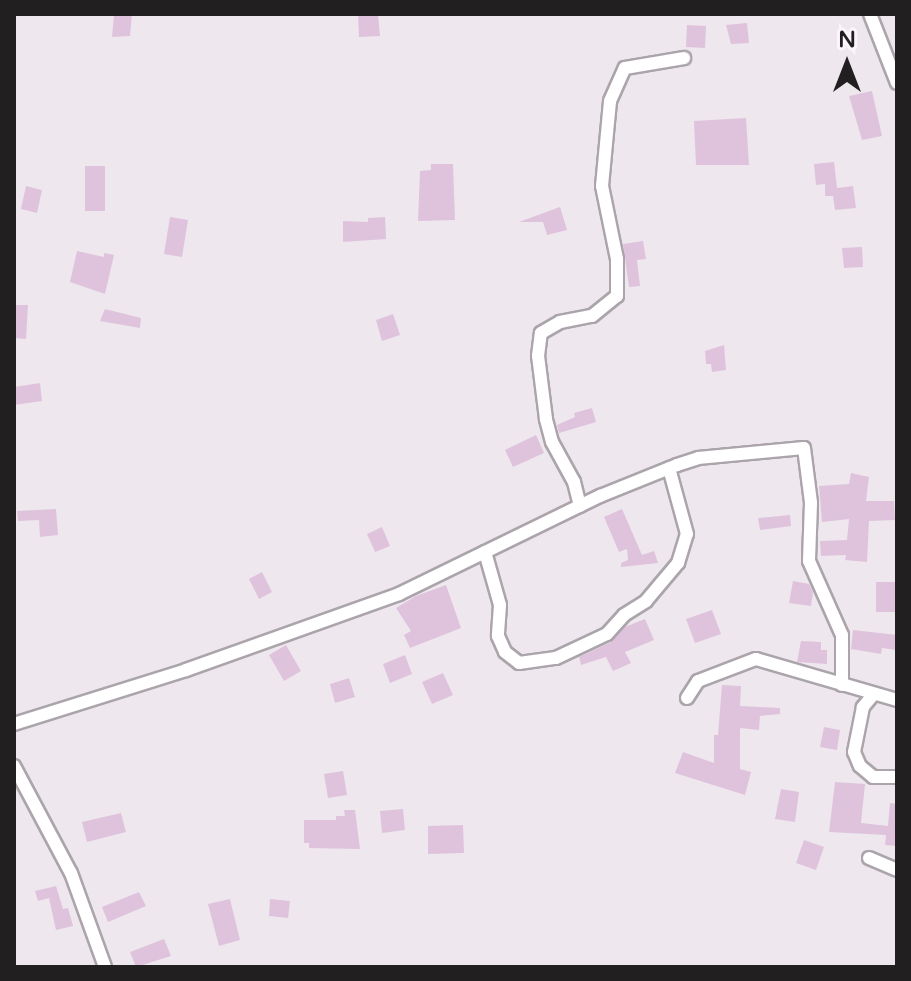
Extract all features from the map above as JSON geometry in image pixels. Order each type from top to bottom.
[{"type":"street","points":[[870,14],[897,83]]},
{"type":"street","points":[[580,506],[574,482],[552,442],[546,419],[538,356],[541,333],[560,322],[592,316],[617,296],[617,259],[602,186],[610,101],[625,68],[684,58]]},
{"type":"street","points":[[14,724],[186,670],[399,594],[580,506],[669,468],[698,458],[804,448],[811,503],[809,561],[840,627],[842,685]]},
{"type":"street","points":[[485,552],[500,605],[498,636],[505,652],[519,663],[556,658],[607,634],[624,615],[646,601],[678,563],[687,534],[669,468]]},
{"type":"street","points":[[687,698],[698,681],[756,659],[897,700]]},
{"type":"street","points":[[873,695],[863,707],[854,752],[860,766],[873,777],[897,777]]},
{"type":"street","points":[[14,766],[71,873],[105,967]]},
{"type":"street","points":[[869,858],[897,870]]},
{"type":"building","points":[[114,14],[132,14],[130,36],[112,37]]},
{"type":"building","points":[[358,14],[378,14],[380,36],[359,37]]},
{"type":"building","points":[[747,23],[749,43],[731,44],[726,25]]},
{"type":"building","points":[[687,25],[706,26],[705,48],[686,47]]},
{"type":"building","points":[[872,91],[882,136],[862,140],[849,96]]},
{"type":"building","points":[[746,118],[749,165],[696,165],[694,121]]},
{"type":"building","points":[[834,162],[837,188],[853,186],[856,208],[835,210],[833,196],[825,196],[825,184],[816,185],[814,164]]},
{"type":"building","points":[[431,164],[453,164],[455,220],[418,221],[420,171],[431,170]]},
{"type":"building","points":[[85,166],[105,166],[105,211],[85,211]]},
{"type":"building","points":[[26,186],[42,190],[37,213],[21,209]]},
{"type":"building","points":[[560,207],[567,230],[547,235],[543,222],[519,222]]},
{"type":"building","points":[[170,217],[188,220],[182,257],[164,254]]},
{"type":"building","points":[[385,217],[386,239],[343,242],[343,221],[368,222],[368,218]]},
{"type":"building","points":[[643,241],[646,259],[637,260],[640,286],[629,287],[623,244]]},
{"type":"building","points":[[862,247],[863,267],[844,268],[842,248]]},
{"type":"building","points":[[77,251],[104,257],[104,253],[114,255],[105,294],[70,282]]},
{"type":"building","points":[[14,305],[28,305],[26,339],[14,338]]},
{"type":"building","points":[[105,309],[141,318],[140,328],[100,321]]},
{"type":"building","points":[[393,314],[400,335],[382,341],[376,320]]},
{"type":"building","points":[[724,345],[726,370],[712,372],[711,364],[706,364],[705,351]]},
{"type":"building","points":[[40,383],[42,401],[14,405],[14,387]]},
{"type":"building","points":[[592,408],[596,422],[559,433],[557,425],[575,417],[574,413]]},
{"type":"building","points":[[536,435],[544,453],[513,467],[505,450]]},
{"type":"building","points":[[851,473],[869,477],[866,501],[894,501],[895,520],[869,521],[867,562],[845,560],[846,555],[821,556],[820,541],[847,540],[849,519],[822,522],[819,486],[849,484]]},
{"type":"building","points":[[56,509],[58,535],[40,537],[39,520],[18,521],[17,511]]},
{"type":"building","points":[[622,509],[642,555],[654,551],[658,563],[621,567],[621,563],[628,560],[627,549],[619,552],[604,517]]},
{"type":"building","points":[[790,515],[791,526],[760,530],[758,518]]},
{"type":"building","points":[[382,527],[390,546],[375,552],[367,534]]},
{"type":"building","points":[[262,572],[272,592],[259,599],[249,579]]},
{"type":"building","points":[[793,581],[809,584],[813,592],[811,606],[789,603]]},
{"type":"building","points":[[876,582],[896,582],[896,612],[876,612]]},
{"type":"building","points":[[446,585],[461,628],[410,648],[404,635],[411,631],[396,608],[416,596]]},
{"type":"building","points":[[712,610],[721,634],[695,643],[686,619]]},
{"type":"building","points":[[645,619],[654,640],[625,652],[631,663],[613,671],[606,657],[581,665],[579,657],[611,642],[625,627]]},
{"type":"building","points":[[853,630],[897,635],[896,650],[882,648],[881,654],[851,649]]},
{"type":"building","points":[[801,641],[821,642],[821,650],[827,650],[827,664],[797,662]]},
{"type":"building","points":[[286,645],[301,671],[284,681],[269,655]]},
{"type":"building","points":[[405,655],[412,674],[390,683],[383,664]]},
{"type":"building","points":[[443,673],[453,695],[432,704],[422,682]]},
{"type":"building","points":[[349,678],[355,697],[335,703],[330,684]]},
{"type":"building","points":[[722,685],[741,686],[740,706],[780,708],[780,714],[760,716],[759,730],[740,728],[740,769],[751,772],[745,795],[675,773],[683,752],[714,763],[714,735],[718,735]]},
{"type":"building","points":[[824,727],[840,730],[837,750],[820,747]]},
{"type":"building","points":[[343,771],[347,795],[328,798],[324,774]]},
{"type":"building","points":[[835,782],[865,784],[861,823],[888,826],[890,803],[897,804],[897,846],[885,845],[886,835],[829,832]]},
{"type":"building","points":[[781,789],[799,792],[795,822],[775,819]]},
{"type":"building","points":[[403,809],[405,830],[382,833],[380,811]]},
{"type":"building","points":[[344,810],[355,810],[360,849],[309,848],[309,843],[304,843],[304,820],[336,820],[336,816],[345,816]]},
{"type":"building","points":[[121,813],[126,832],[87,842],[82,822]]},
{"type":"building","points":[[463,825],[464,853],[428,854],[428,826]]},
{"type":"building","points":[[804,840],[824,847],[816,870],[796,863]]},
{"type":"building","points":[[56,886],[63,909],[68,908],[73,926],[56,930],[49,898],[38,901],[35,891]]},
{"type":"building","points":[[139,892],[146,906],[108,922],[102,907]]},
{"type":"building","points":[[230,899],[240,940],[219,946],[208,904]]},
{"type":"building","points":[[270,899],[290,901],[288,918],[269,916]]},
{"type":"building","points":[[164,939],[171,956],[136,967],[130,952]]}]
